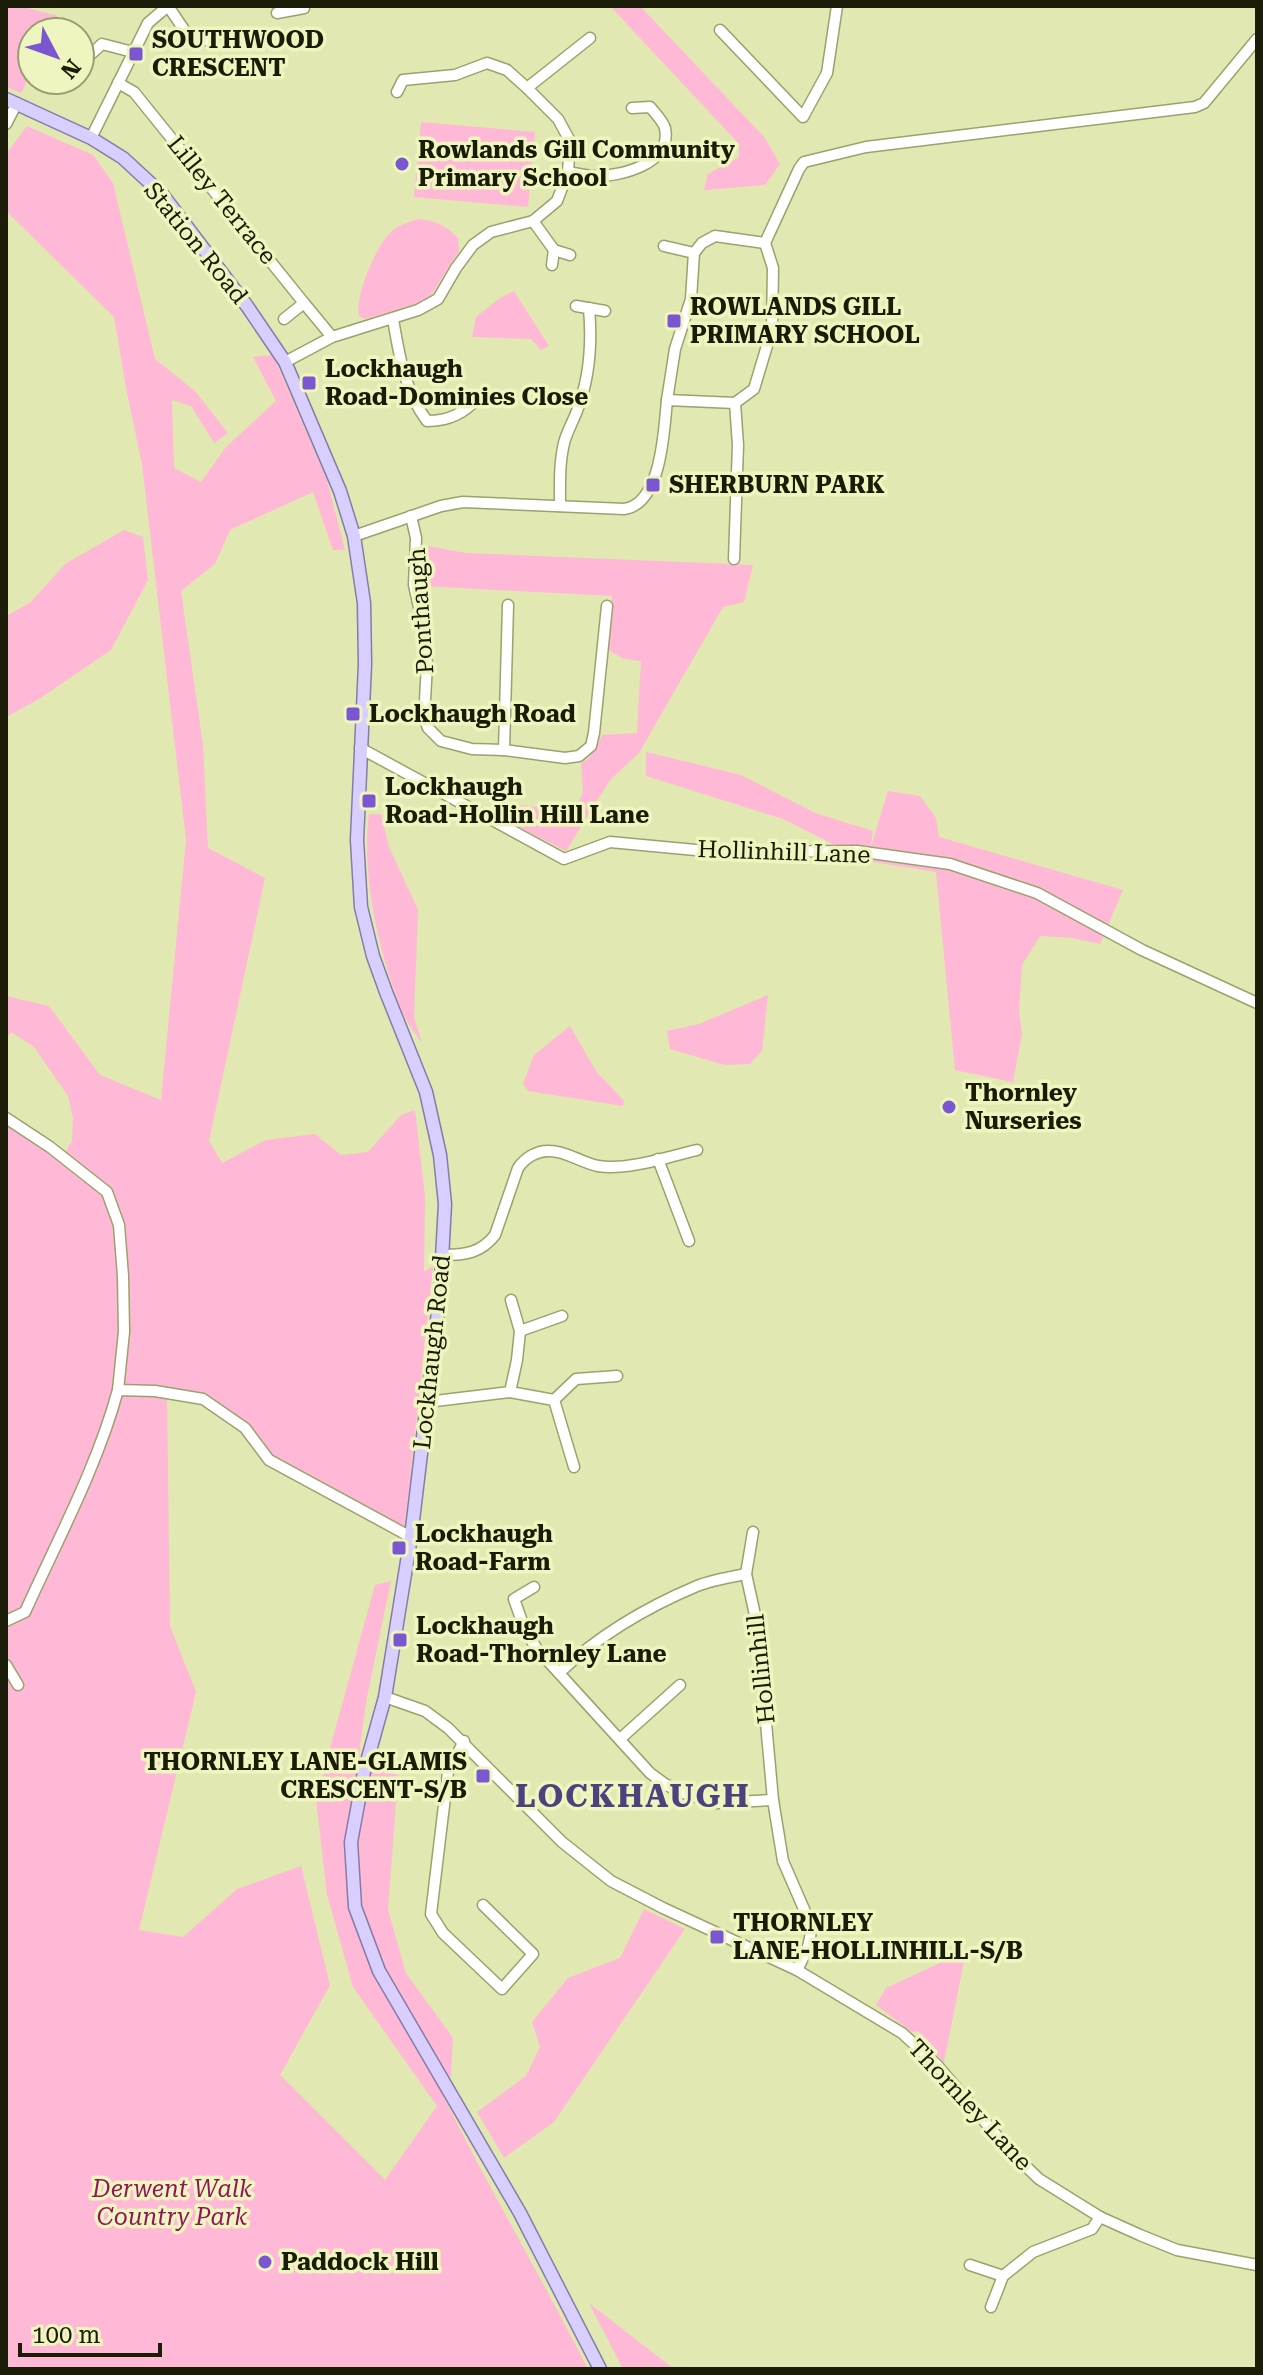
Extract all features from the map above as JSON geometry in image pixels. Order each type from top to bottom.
[{"type":"main road","name":"Station Road","points":[[12,101],[91,138],[123,158],[162,194],[247,306],[285,362],[340,491],[354,536]]},
{"type":"main road","name":"Lockhaugh Road","points":[[354,536],[364,603],[365,664],[357,840],[361,907],[373,956],[426,1092],[445,1204],[444,1255],[411,1537],[385,1697],[364,1772],[351,1842],[355,1907],[379,1971],[520,2213],[600,2369]]},
{"type":"street","points":[[91,138],[148,23],[168,6],[193,43]]},
{"type":"street","points":[[277,13],[304,6]]},
{"type":"street","points":[[720,30],[803,117],[827,73],[837,6]]},
{"type":"street","points":[[193,43],[213,38]]},
{"type":"street","points":[[527,88],[590,38]]},
{"type":"street","points":[[667,400],[735,403],[754,389],[772,329],[773,268],[765,243],[804,162],[866,147],[1195,107],[1204,103],[1257,39]]},
{"type":"street","points":[[189,55],[193,43]]},
{"type":"street","points":[[96,49],[102,44],[133,52]]},
{"type":"street","points":[[285,362],[332,337],[393,319],[438,299],[473,245],[491,232],[533,221],[557,201],[568,172],[570,141],[558,119],[507,70],[487,63],[455,75],[403,80],[397,92]]},
{"type":"street","name":"Lilley Terrace","points":[[118,83],[134,92],[332,337]]},
{"type":"street","points":[[632,108],[650,107],[660,97]]},
{"type":"street","points":[[6,124],[12,101]]},
{"type":"street","points":[[568,172],[595,176],[627,173],[656,157],[665,142],[665,127],[650,107]]},
{"type":"street","points":[[533,221],[554,250],[570,255]]},
{"type":"street","points":[[354,536],[441,506],[463,502],[632,508],[647,496],[663,444],[675,349],[691,299],[694,253],[702,243],[715,236],[765,243]]},
{"type":"street","points":[[664,246],[694,253]]},
{"type":"street","points":[[552,265],[554,250]]},
{"type":"street","points":[[284,319],[304,303]]},
{"type":"street","points":[[576,306],[605,311]]},
{"type":"street","points":[[560,506],[565,440],[579,407],[586,377],[592,336],[589,308]]},
{"type":"street","points":[[393,319],[400,365],[419,410],[427,421],[443,421],[467,411],[479,397]]},
{"type":"street","points":[[734,559],[738,445],[735,403]]},
{"type":"street","name":"Ponthaugh","points":[[411,516],[416,538],[414,585],[427,664],[424,718],[428,728],[441,741],[472,749],[565,758],[579,756],[591,746],[607,606]]},
{"type":"street","points":[[504,750],[508,605]]},
{"type":"street","name":"Hollinhill Lane","points":[[360,748],[564,859],[610,842],[717,852],[857,851],[950,864],[1037,893],[1142,950],[1257,1003]]},
{"type":"street","points":[[6,1118],[50,1147],[107,1192],[119,1225],[124,1332],[122,1391],[25,1612],[6,1621]]},
{"type":"street","points":[[444,1255],[477,1252],[488,1244],[495,1235],[518,1168],[530,1156],[549,1151],[595,1166],[611,1167],[697,1150]]},
{"type":"street","points":[[658,1159],[689,1241]]},
{"type":"street","points":[[510,1392],[520,1331],[511,1300]]},
{"type":"street","points":[[520,1331],[562,1316]]},
{"type":"street","points":[[554,1400],[576,1379],[617,1376]]},
{"type":"street","points":[[122,1391],[155,1391],[203,1399],[245,1428],[269,1460],[411,1537]]},
{"type":"street","points":[[427,1402],[510,1392],[554,1400]]},
{"type":"street","points":[[554,1400],[574,1467]]},
{"type":"street","points":[[559,1673],[585,1649],[615,1628],[699,1585],[746,1574],[753,1532]]},
{"type":"street","name":"Hollinhill","points":[[746,1574],[757,1624],[773,1800],[783,1861],[810,1923],[811,1942],[797,1970]]},
{"type":"street","points":[[534,1587],[514,1599],[525,1630],[537,1649],[650,1773],[680,1792],[716,1803],[773,1800]]},
{"type":"street","points":[[6,1665],[18,1685]]},
{"type":"street","points":[[620,1739],[680,1685]]},
{"type":"street","name":"Thornley Lane","points":[[385,1697],[425,1711],[464,1741],[562,1842],[611,1881],[797,1970],[902,2033],[937,2065],[1008,2149],[1039,2179],[1100,2217],[1177,2250],[1257,2265]]},
{"type":"street","points":[[464,1741],[448,1772],[431,1914],[443,1933],[502,1989],[533,1954],[483,1905]]},
{"type":"street","points":[[991,2307],[1003,2276],[1033,2252],[1092,2229],[1100,2217]]},
{"type":"street","points":[[970,2265],[1003,2276]]},
{"type":"green space","points":[[6,6],[28,6],[58,16],[16,16],[16,91],[6,87]]},
{"type":"green space","points":[[610,6],[640,6],[765,138],[780,164],[765,185],[704,190],[708,174],[739,157],[739,144]]},
{"type":"green space","points":[[421,122],[535,132],[528,207],[414,197]]},
{"type":"green space","name":"Derwent Walk Country Park","points":[[27,126],[93,155],[113,183],[155,359],[195,391],[228,433],[214,443],[191,406],[172,400],[174,468],[201,482],[226,447],[276,401],[253,357],[273,355],[327,480],[345,550],[333,550],[313,492],[230,530],[215,564],[181,591],[203,745],[208,848],[265,878],[209,1141],[222,1163],[266,1140],[315,1134],[341,1155],[368,1152],[401,1115],[415,1110],[425,1196],[424,1272],[433,1266],[404,1533],[269,1460],[245,1428],[203,1399],[167,1393],[170,1626],[196,1692],[139,1930],[183,1937],[237,1889],[301,1866],[330,1985],[280,2075],[385,2180],[437,2106],[353,1987],[327,1895],[316,1799],[375,1585],[391,1581],[367,1697],[358,1761],[398,1775],[388,1910],[406,1973],[453,2038],[451,2075],[443,2096],[588,2369],[6,2369],[6,1118],[63,1156],[72,1141],[73,1118],[68,1096],[34,1047],[11,1032],[6,1039],[6,996],[49,1006],[100,1075],[161,1100],[186,840],[142,464],[114,317],[6,211],[6,154]]},
{"type":"green space","points":[[419,219],[435,222],[449,230],[458,238],[459,251],[432,294],[422,302],[365,319],[359,316],[363,285],[384,240],[403,224]]},
{"type":"green space","points":[[514,291],[549,346],[541,350],[531,339],[472,337],[476,317]]},
{"type":"green space","points":[[124,530],[143,537],[148,580],[111,650],[39,699],[6,717],[6,616],[31,602],[65,564]]},
{"type":"green space","points":[[422,545],[466,553],[753,565],[744,602],[723,607],[639,753],[610,780],[566,851],[504,820],[507,803],[575,812],[583,792],[581,763],[591,755],[602,735],[637,733],[641,661],[624,659],[608,650],[612,596],[422,586],[418,565]]},
{"type":"green space","points":[[646,752],[741,775],[815,813],[873,831],[870,850],[888,791],[920,796],[936,818],[939,837],[1123,890],[1100,944],[1040,936],[1022,965],[1019,1011],[1022,1034],[1013,1082],[955,1070],[936,872],[867,861],[783,819],[646,776]]},
{"type":"green space","points":[[369,814],[381,814],[389,847],[418,910],[414,1017],[422,1043],[402,1011],[379,940],[368,863]]},
{"type":"green space","points":[[768,995],[762,1051],[750,1064],[725,1065],[670,1049],[667,1031],[699,1024]]},
{"type":"green space","points":[[570,1026],[596,1071],[624,1101],[623,1106],[528,1091],[523,1084],[534,1055]]},
{"type":"green space","points":[[644,1909],[685,1929],[554,2122],[504,2158],[477,2112],[526,2076],[540,2047],[532,2022],[568,1978],[620,1958]]},
{"type":"green space","points":[[966,1951],[944,2062],[918,2031],[912,2032],[876,2005],[886,1988]]},
{"type":"green space","points":[[589,2303],[674,2369],[623,2369]]},
{"type":"place","name":"SOUTHWOOD CRESCENT","points":[[136,54]]},
{"type":"place","name":"Rowlands Gill Community Primary School","points":[[402,164]]},
{"type":"place","name":"ROWLANDS GILL PRIMARY SCHOOL","points":[[674,321]]},
{"type":"place","name":"Lockhaugh Road-Dominies Close","points":[[309,383]]},
{"type":"place","name":"SHERBURN PARK","points":[[653,485]]},
{"type":"place","name":"Lockhaugh Road","points":[[353,714]]},
{"type":"place","name":"Lockhaugh Road-Hollin Hill Lane","points":[[369,801]]},
{"type":"place","name":"Thornley Nurseries","points":[[949,1107]]},
{"type":"place","name":"Lockhaugh Road-Farm","points":[[399,1548]]},
{"type":"place","name":"Lockhaugh Road-Thornley Lane","points":[[400,1640]]},
{"type":"place","name":"THORNLEY LANE-GLAMIS CRESCENT-S/B","points":[[483,1776]]},
{"type":"place","name":"THORNLEY LANE-HOLLINHILL-S/B","points":[[717,1937]]},
{"type":"place","name":"Paddock Hill","points":[[265,2262]]},
{"type":"district","name":"LOCKHAUGH","points":[[633,1796]]}]
